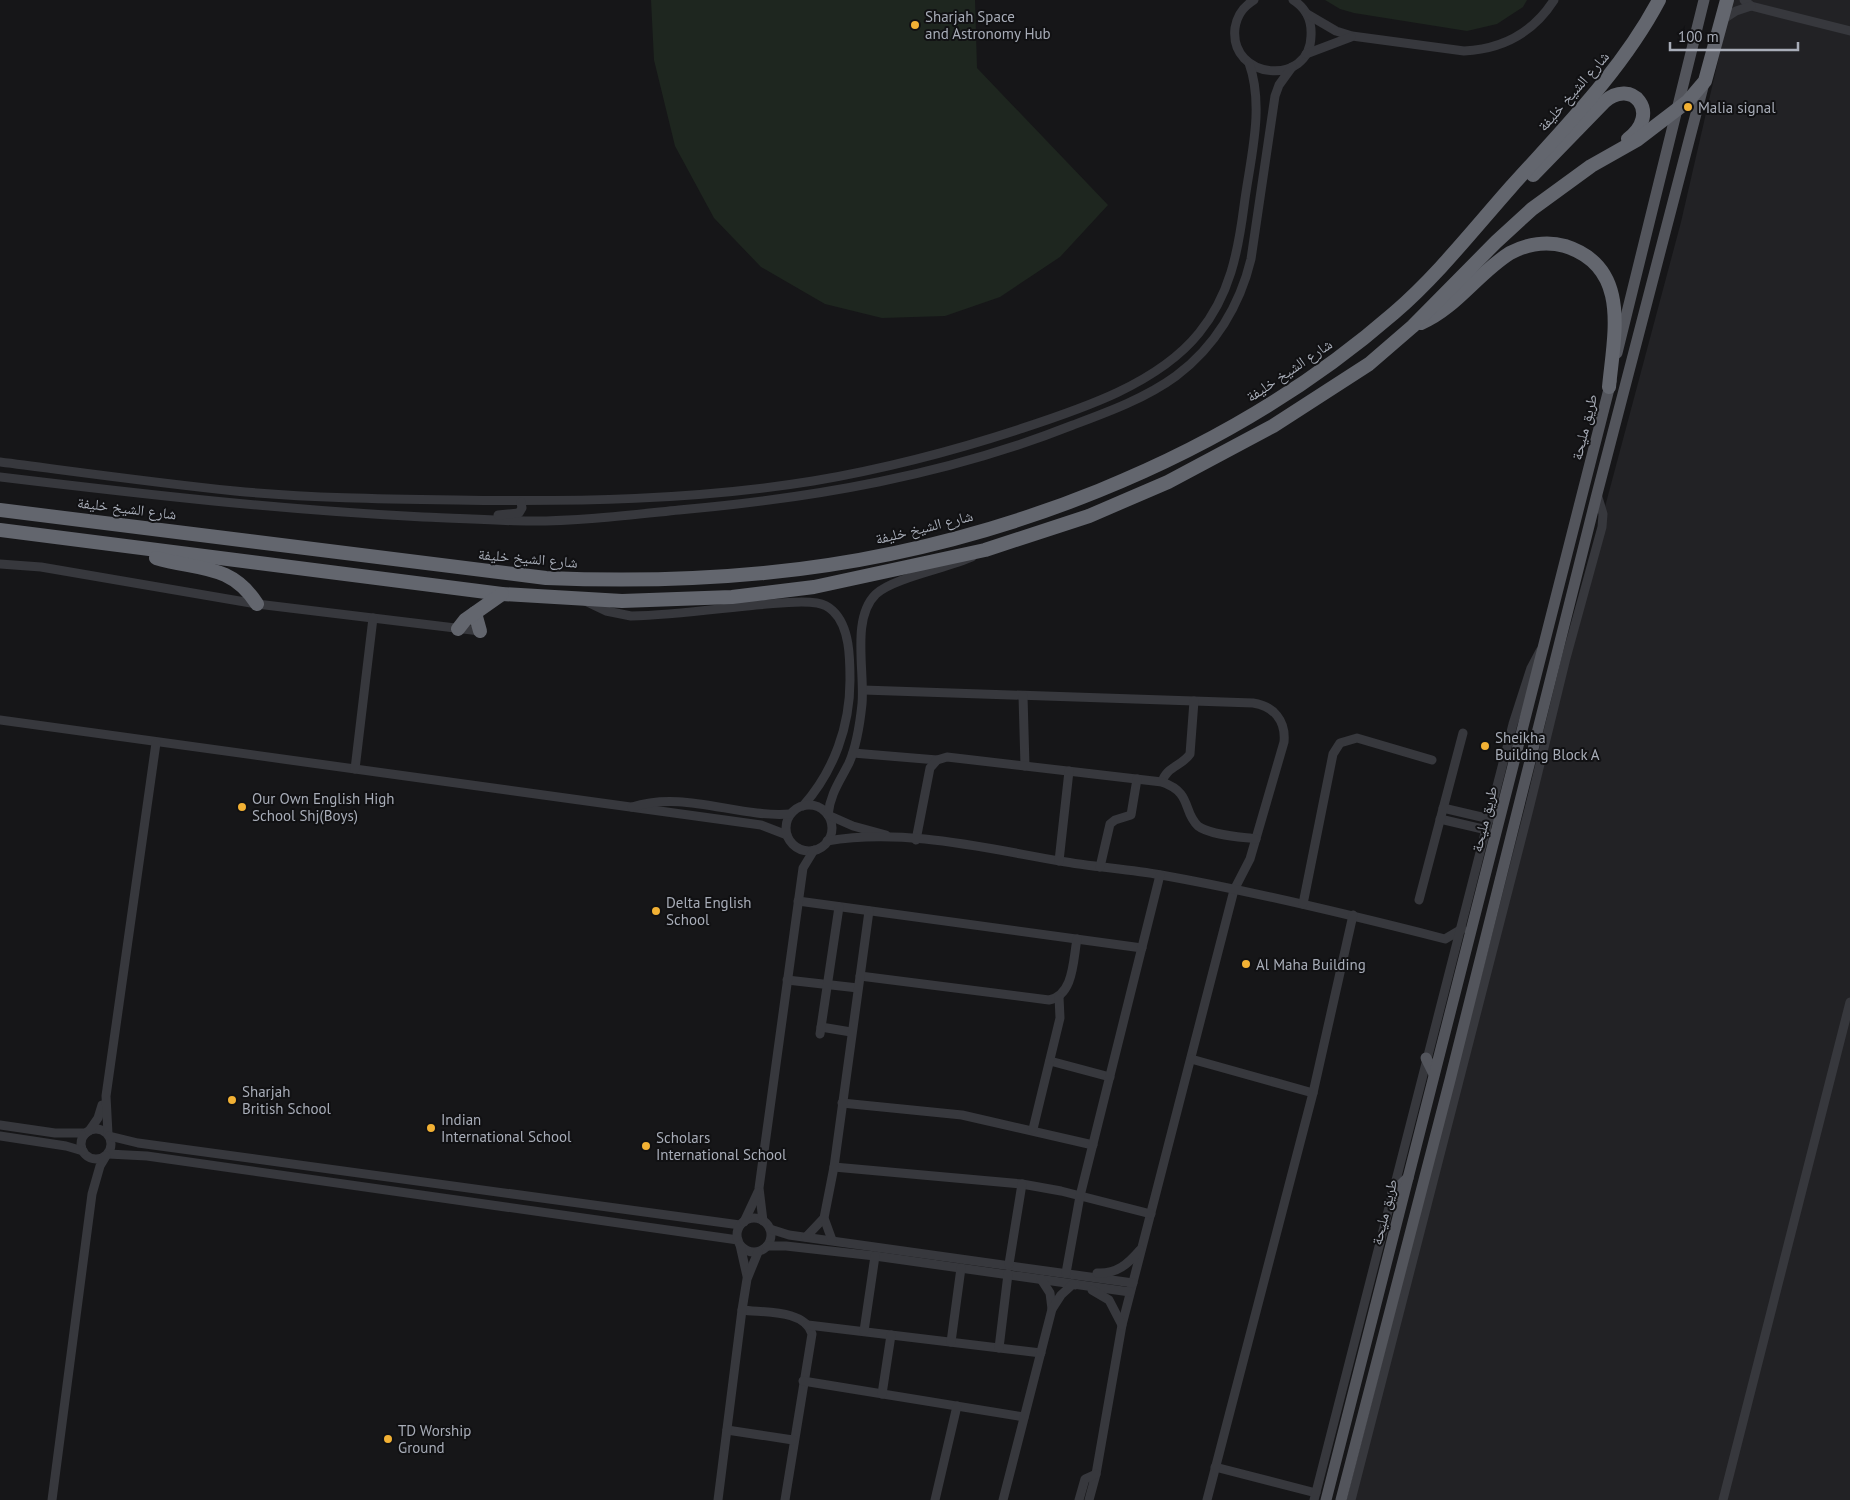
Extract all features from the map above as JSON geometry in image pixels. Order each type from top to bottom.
[{"type":"highway","name":"شارع الشيخ خليفة","points":[[0,510],[546,578],[630,580],[766,573],[862,558],[954,537],[1060,505],[1121,481],[1197,445],[1286,394],[1354,346],[1409,300],[1618,65],[1659,0]]},
{"type":"highway","points":[[0,530],[252,560],[502,594],[583,600],[661,600],[770,593],[814,587],[985,550],[1089,516],[1207,463],[1273,426],[1353,375],[1413,326],[1513,225],[1551,194],[1592,166],[1637,140],[1675,113],[1705,81],[1727,0]]},
{"type":"highway","points":[[1462,242],[1476,235],[1609,97],[1616,94],[1630,95],[1636,98],[1643,110],[1642,125],[1632,135],[1604,154],[1592,166]]},
{"type":"highway","points":[[1413,326],[1436,316],[1511,253],[1535,244],[1548,243],[1567,247],[1584,255],[1594,263],[1609,284],[1613,296],[1615,322],[1609,387]]},
{"type":"highway","points":[[141,548],[158,558],[226,574],[243,586],[257,604]]},
{"type":"highway","points":[[458,629],[463,622],[502,594]]},
{"type":"highway","points":[[475,613],[480,631]]},
{"type":"main road","name":"طريق مليحة","points":[[1326,1500],[1544,645],[1704,0]]},
{"type":"main road","name":"طريق مليحة","points":[[1347,1495],[1597,494],[1705,81]]},
{"type":"main road","points":[[1488,929],[1500,920]]},
{"type":"main road","points":[[1426,1058],[1434,1074]]},
{"type":"main road","points":[[1393,1193],[1408,1178]]},
{"type":"street","points":[[0,462],[238,491],[419,500],[521,502],[733,491],[838,477],[927,456],[1006,434],[1065,413],[1150,375],[1169,363],[1199,333],[1223,297],[1230,279],[1241,232],[1257,105],[1254,77],[1249,63],[1236,44],[1235,33],[1240,13],[1254,0]]},
{"type":"street","points":[[1295,0],[1307,14],[1321,24],[1352,36],[1447,50],[1480,50],[1504,44],[1525,32],[1537,22],[1554,0]]},
{"type":"street","points":[[1722,20],[1747,3],[1850,31]]},
{"type":"street","points":[[1306,54],[1312,34],[1307,14]]},
{"type":"street","points":[[0,477],[207,502],[471,519],[544,521],[626,515],[792,498],[870,485],[932,470],[1037,439],[1102,414],[1158,388],[1196,359],[1221,329],[1237,302],[1246,281],[1255,235],[1275,96],[1282,80],[1306,54],[1352,36]]},
{"type":"street","points":[[1249,63],[1270,72],[1292,67]]},
{"type":"street","points":[[207,502],[205,498],[208,494],[238,491]]},
{"type":"street","points":[[1347,1495],[1602,527],[1603,514],[1597,494]]},
{"type":"street","points":[[471,519],[516,514],[521,511],[521,502]]},
{"type":"street","points":[[827,841],[831,831],[828,815],[833,791],[852,753],[861,716],[863,690],[862,622],[871,600],[890,585],[944,568],[985,550]]},
{"type":"street","points":[[0,564],[41,567],[257,604],[480,631]]},
{"type":"street","points":[[583,600],[606,611],[631,616],[788,603],[819,604],[834,612],[842,625],[849,657],[850,687],[846,717],[838,746],[828,772],[804,806],[790,814],[763,814],[711,804],[675,801],[652,802],[627,808]]},
{"type":"street","points":[[355,769],[373,618]]},
{"type":"street","points":[[1215,1468],[1315,1496],[1426,1058],[1528,677],[1534,659],[1544,645]]},
{"type":"street","points":[[863,690],[1260,704],[1272,710],[1281,721],[1284,742],[1247,867],[1234,890],[1130,1292],[1122,1325],[1090,1500]]},
{"type":"street","points":[[1023,696],[1025,766]]},
{"type":"street","points":[[1162,782],[1167,772],[1185,760],[1190,754],[1194,701]]},
{"type":"street","points":[[0,720],[761,825],[787,836],[793,844],[803,868]]},
{"type":"street","points":[[1419,900],[1463,733]]},
{"type":"street","points":[[1303,904],[1334,754],[1340,744],[1357,738],[1432,760]]},
{"type":"street","points":[[52,1500],[92,1194],[98,1170],[112,1145],[108,1135],[106,1096],[156,743]]},
{"type":"street","points":[[852,753],[937,760],[947,756],[1162,782],[1180,792],[1199,826],[1208,831],[1256,839]]},
{"type":"street","points":[[916,840],[928,773],[937,760]]},
{"type":"street","points":[[1059,861],[1069,771]]},
{"type":"street","points":[[1100,867],[1110,824],[1115,820],[1131,815],[1137,779]]},
{"type":"street","points":[[804,806],[814,806],[852,826],[898,838]]},
{"type":"street","points":[[1443,808],[1490,819]]},
{"type":"street","points":[[787,836],[786,825],[790,814]]},
{"type":"street","points":[[1440,819],[1487,830]]},
{"type":"street","points":[[763,1221],[759,1190],[803,868],[814,850],[827,841],[849,838],[898,838],[1003,850],[1059,861],[1160,875],[1353,915],[1445,939],[1462,929]]},
{"type":"street","points":[[793,844],[803,850],[814,850]]},
{"type":"street","points":[[1003,1500],[1052,1309],[1071,1277],[1080,1196],[1160,875]]},
{"type":"street","points":[[798,901],[1142,948]]},
{"type":"street","points":[[839,906],[820,1030],[851,1032]]},
{"type":"street","points":[[832,1240],[824,1218],[834,1168],[851,1032],[869,911]]},
{"type":"street","points":[[1207,1500],[1312,1093],[1353,915]]},
{"type":"street","points":[[860,976],[1044,1000],[1058,997],[1068,985],[1077,939]]},
{"type":"street","points":[[1445,939],[1454,956]]},
{"type":"street","points":[[787,980],[858,988]]},
{"type":"street","points":[[1033,1130],[1060,1018],[1058,997]]},
{"type":"street","points":[[1723,1500],[1850,1002]]},
{"type":"street","points":[[1191,1059],[1312,1093]]},
{"type":"street","points":[[1050,1061],[1110,1077]]},
{"type":"street","points":[[92,1194],[90,1165],[84,1153],[82,1142],[98,1118],[106,1096]]},
{"type":"street","points":[[842,1103],[945,1112],[1033,1130],[1093,1145]]},
{"type":"street","points":[[0,1125],[55,1133],[87,1132],[98,1129],[108,1135],[138,1144],[742,1223],[756,1218],[782,1234],[1009,1264],[1130,1292]]},
{"type":"street","points":[[0,1136],[66,1146],[84,1153],[95,1160],[107,1155],[147,1156],[739,1242],[748,1251],[758,1252]]},
{"type":"street","points":[[834,1168],[1022,1184],[1151,1214]]},
{"type":"street","points":[[1009,1264],[1022,1184]]},
{"type":"street","points":[[747,1279],[737,1235],[759,1190]]},
{"type":"street","points":[[806,1237],[824,1218]]},
{"type":"street","points":[[767,1246],[771,1235],[770,1228]]},
{"type":"street","points":[[721,1500],[727,1430],[747,1279],[758,1252],[767,1246],[786,1246],[875,1256],[1041,1279],[1116,1271],[1132,1259],[1142,1248]]},
{"type":"street","points":[[864,1331],[875,1256]]},
{"type":"street","points":[[951,1342],[961,1268]]},
{"type":"street","points":[[999,1348],[1008,1274]]},
{"type":"street","points":[[1071,1277],[1133,1282]]},
{"type":"street","points":[[1071,1277],[1104,1296],[1113,1304],[1122,1325]]},
{"type":"street","points":[[1041,1279],[1050,1293],[1052,1309]]},
{"type":"street","points":[[742,1310],[799,1318],[808,1325],[1041,1353]]},
{"type":"street","points":[[785,1500],[793,1440],[811,1340],[808,1325]]},
{"type":"street","points":[[882,1394],[891,1335]]},
{"type":"street","points":[[803,1381],[1024,1417]]},
{"type":"street","points":[[935,1500],[957,1406]]},
{"type":"street","points":[[727,1430],[793,1440]]},
{"type":"street","points":[[1079,1500],[1085,1479],[1096,1474]]},
{"type":"shaded area","points":[[651,0],[975,0],[977,68],[1108,205],[1060,257],[1000,297],[945,316],[882,318],[825,304],[761,267],[714,218],[675,146],[654,60]]},
{"type":"shaded area","points":[[1325,0],[1527,0],[1523,7],[1497,24],[1467,31],[1354,13],[1340,9]]},
{"type":"shaded area","points":[[1732,0],[1850,0],[1850,1500],[1350,1500],[1471,1009],[1681,222]]},
{"type":"place","name":"Sharjah Space and Astronomy Hub","points":[[915,25]]},
{"type":"place","name":"Malia signal","points":[[1688,107]]},
{"type":"place","name":"Sheikha Building Block A","points":[[1485,746]]},
{"type":"place","name":"Our Own English High School Shj(Boys)","points":[[242,807]]},
{"type":"place","name":"Delta English School","points":[[656,911]]},
{"type":"place","name":"Al Maha Building","points":[[1246,964]]},
{"type":"place","name":"Sharjah British School","points":[[232,1100]]},
{"type":"place","name":"Indian International School","points":[[431,1128]]},
{"type":"place","name":"Scholars International School","points":[[646,1146]]},
{"type":"place","name":"TD Worship Ground","points":[[388,1439]]}]
